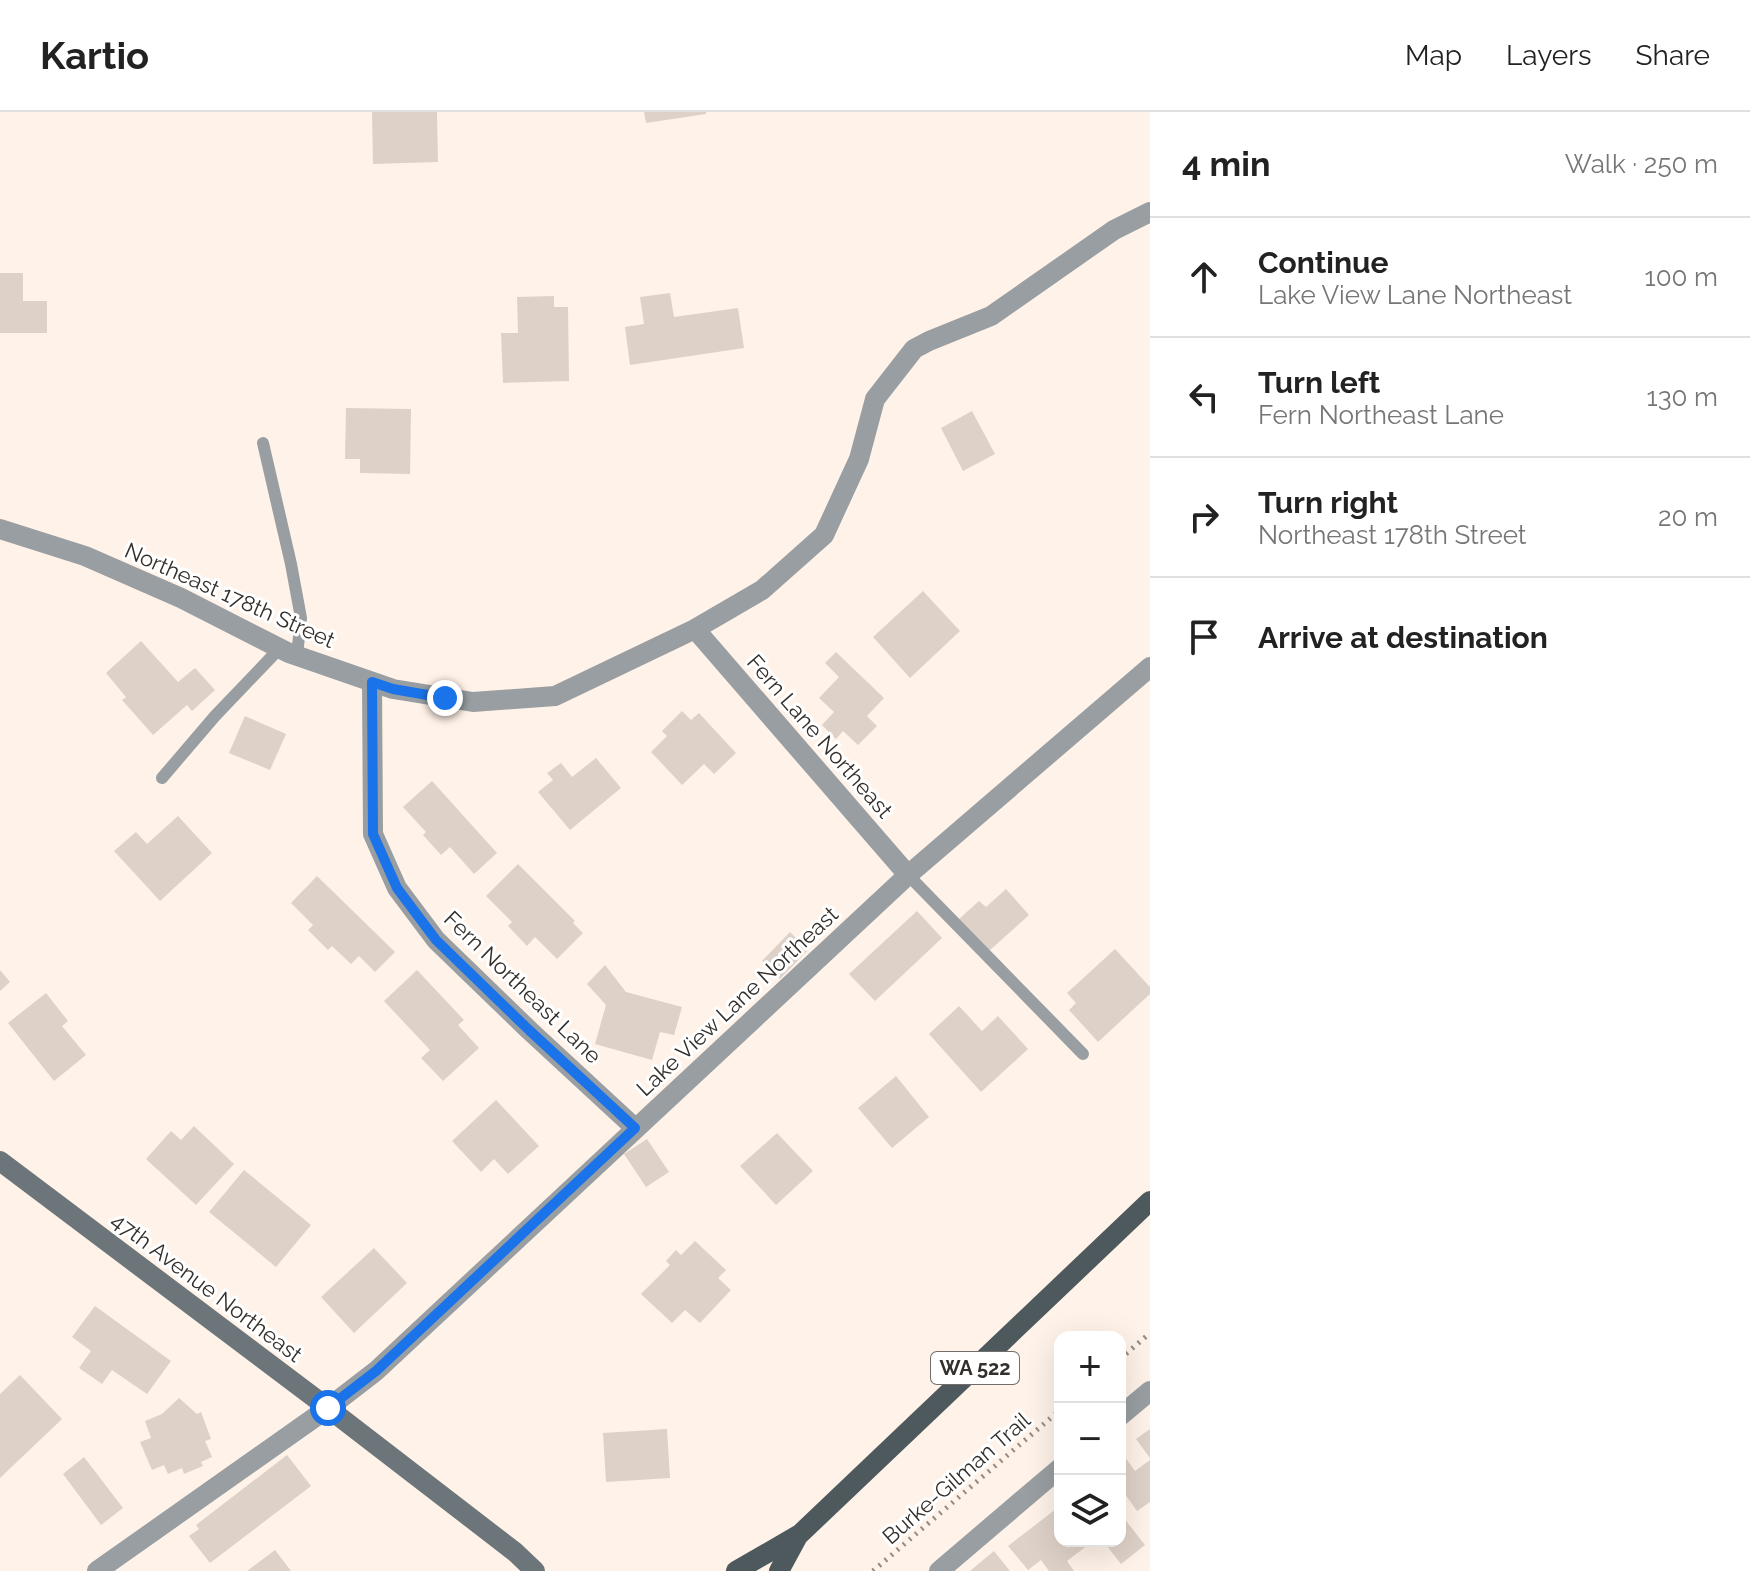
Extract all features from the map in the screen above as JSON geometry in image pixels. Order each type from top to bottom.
[{"type":"main road","name":"WA 522","points":[[736,1571],[800,1534],[1150,1201]]},
{"type":"main road","name":"WA 522","points":[[779,1571],[800,1534]]},
{"type":"street","name":"Northeast 178th Street","points":[[0,529],[85,556],[181,598],[288,652],[393,689],[473,702],[555,696],[695,629],[762,590],[824,535],[859,459],[875,399],[914,349],[991,316],[1114,230],[1150,212]]},
{"type":"street","name":"Fern Lane Northeast","points":[[695,629],[908,875]]},
{"type":"street","name":"Lake View Lane Northeast","points":[[97,1571],[376,1371],[908,875],[1150,667]]},
{"type":"street","name":"Fern Northeast Lane","points":[[372,682],[373,834],[397,888],[436,940],[635,1128]]},
{"type":"street","name":"47th Avenue Northeast","points":[[0,1161],[328,1408],[515,1552],[535,1571]]},
{"type":"street","points":[[1126,1411],[1150,1391]]},
{"type":"street","points":[[939,1571],[1054,1473]]},
{"type":"lane","points":[[162,778],[215,716],[288,652],[301,618],[263,443]]},
{"type":"lane","points":[[908,875],[1083,1054]]},
{"type":"path","points":[[1126,1354],[1150,1333]]},
{"type":"path","name":"Burke-Gilman Trail","points":[[873,1571],[1054,1415]]},
{"type":"building","points":[[372,112],[437,112],[438,162],[373,164]]},
{"type":"building","points":[[644,112],[706,112],[706,114],[646,123]]},
{"type":"building","points":[[0,273],[23,273],[23,301],[47,301],[47,333],[0,333]]},
{"type":"building","points":[[670,293],[674,317],[738,308],[744,348],[630,365],[625,327],[644,324],[640,297]]},
{"type":"building","points":[[554,296],[554,307],[568,307],[569,381],[503,383],[501,333],[518,333],[517,297]]},
{"type":"building","points":[[346,408],[411,409],[410,474],[360,473],[360,459],[345,459]]},
{"type":"building","points":[[972,411],[995,454],[963,471],[941,428]]},
{"type":"building","points":[[923,591],[960,631],[910,678],[873,637]]},
{"type":"building","points":[[141,641],[178,682],[195,668],[215,690],[192,711],[187,705],[153,735],[122,700],[126,697],[106,673]]},
{"type":"building","points":[[836,652],[884,698],[867,716],[877,726],[858,745],[843,731],[836,739],[822,725],[834,712],[819,698],[839,677],[825,663]]},
{"type":"building","points":[[682,711],[691,720],[699,713],[736,753],[714,774],[704,764],[682,785],[651,752],[667,736],[662,731]]},
{"type":"building","points":[[245,716],[286,734],[270,770],[229,753]]},
{"type":"building","points":[[596,758],[621,788],[570,830],[538,792],[553,780],[547,773],[561,763],[572,777]]},
{"type":"building","points":[[432,781],[497,853],[474,874],[450,847],[441,855],[423,835],[426,832],[403,807]]},
{"type":"building","points":[[178,816],[212,853],[160,901],[114,851],[136,832],[147,844]]},
{"type":"building","points":[[518,864],[575,921],[573,923],[583,933],[557,959],[535,937],[527,946],[508,926],[512,922],[486,896]]},
{"type":"building","points":[[317,876],[395,952],[375,972],[359,956],[351,964],[332,946],[328,950],[308,930],[313,925],[291,903]]},
{"type":"building","points":[[1006,889],[1029,915],[989,951],[959,919],[979,901],[986,907]]},
{"type":"building","points":[[917,911],[942,938],[875,1001],[849,974]]},
{"type":"building","points":[[790,932],[808,950],[780,979],[762,961]]},
{"type":"building","points":[[1115,949],[1150,987],[1150,994],[1098,1042],[1069,1010],[1076,1003],[1067,993]]},
{"type":"building","points":[[605,965],[626,992],[682,1007],[674,1035],[660,1032],[652,1060],[595,1044],[606,1005],[587,984]]},
{"type":"building","points":[[0,970],[10,982],[0,991]]},
{"type":"building","points":[[417,970],[464,1020],[458,1025],[479,1048],[443,1081],[421,1058],[430,1050],[384,1001]]},
{"type":"building","points":[[46,993],[68,1021],[62,1026],[86,1055],[54,1081],[8,1023]]},
{"type":"building","points":[[959,1006],[982,1031],[998,1016],[1028,1049],[981,1092],[929,1034]]},
{"type":"building","points":[[896,1076],[929,1117],[892,1148],[858,1108]]},
{"type":"building","points":[[496,1100],[539,1146],[508,1174],[494,1159],[481,1172],[452,1141]]},
{"type":"building","points":[[194,1126],[234,1164],[196,1205],[146,1159],[171,1131],[181,1140]]},
{"type":"building","points":[[777,1133],[813,1171],[776,1205],[740,1166]]},
{"type":"building","points":[[647,1139],[669,1172],[646,1187],[624,1154]]},
{"type":"building","points":[[244,1170],[311,1225],[276,1267],[209,1212]]},
{"type":"building","points":[[695,1241],[726,1270],[718,1278],[731,1290],[700,1323],[685,1310],[672,1323],[641,1294],[670,1265],[666,1261],[676,1250],[681,1255]]},
{"type":"building","points":[[374,1248],[407,1283],[354,1333],[321,1297]]},
{"type":"building","points":[[95,1306],[171,1361],[147,1394],[112,1370],[102,1384],[79,1368],[91,1351],[72,1337]]},
{"type":"building","points":[[20,1375],[62,1419],[0,1478],[0,1394]]},
{"type":"building","points":[[179,1398],[197,1414],[201,1412],[211,1439],[205,1441],[212,1457],[201,1462],[203,1466],[184,1474],[182,1468],[168,1474],[164,1465],[152,1470],[140,1442],[151,1438],[145,1421],[162,1414]]},
{"type":"building","points":[[667,1429],[670,1478],[606,1482],[603,1433]]},
{"type":"building","points":[[1150,1429],[1150,1458],[1136,1439]]},
{"type":"building","points":[[287,1455],[311,1486],[210,1563],[189,1536],[199,1529],[196,1525]]},
{"type":"building","points":[[84,1457],[123,1508],[101,1525],[63,1474]]},
{"type":"building","points":[[1126,1458],[1135,1471],[1150,1460],[1150,1502],[1137,1511],[1126,1495]]},
{"type":"building","points":[[1054,1511],[1054,1547],[1085,1547],[1067,1561],[1074,1571],[1049,1571],[1041,1560],[1028,1570],[1008,1546]]},
{"type":"building","points":[[1126,1521],[1145,1545],[1121,1564],[1108,1547],[1126,1547]]},
{"type":"building","points":[[275,1550],[291,1571],[247,1571]]},
{"type":"building","points":[[994,1551],[1010,1571],[970,1571]]},
{"type":"route","points":[[328,1408],[376,1371],[635,1128],[436,940],[397,888],[373,834],[372,682],[445,698]]}]
